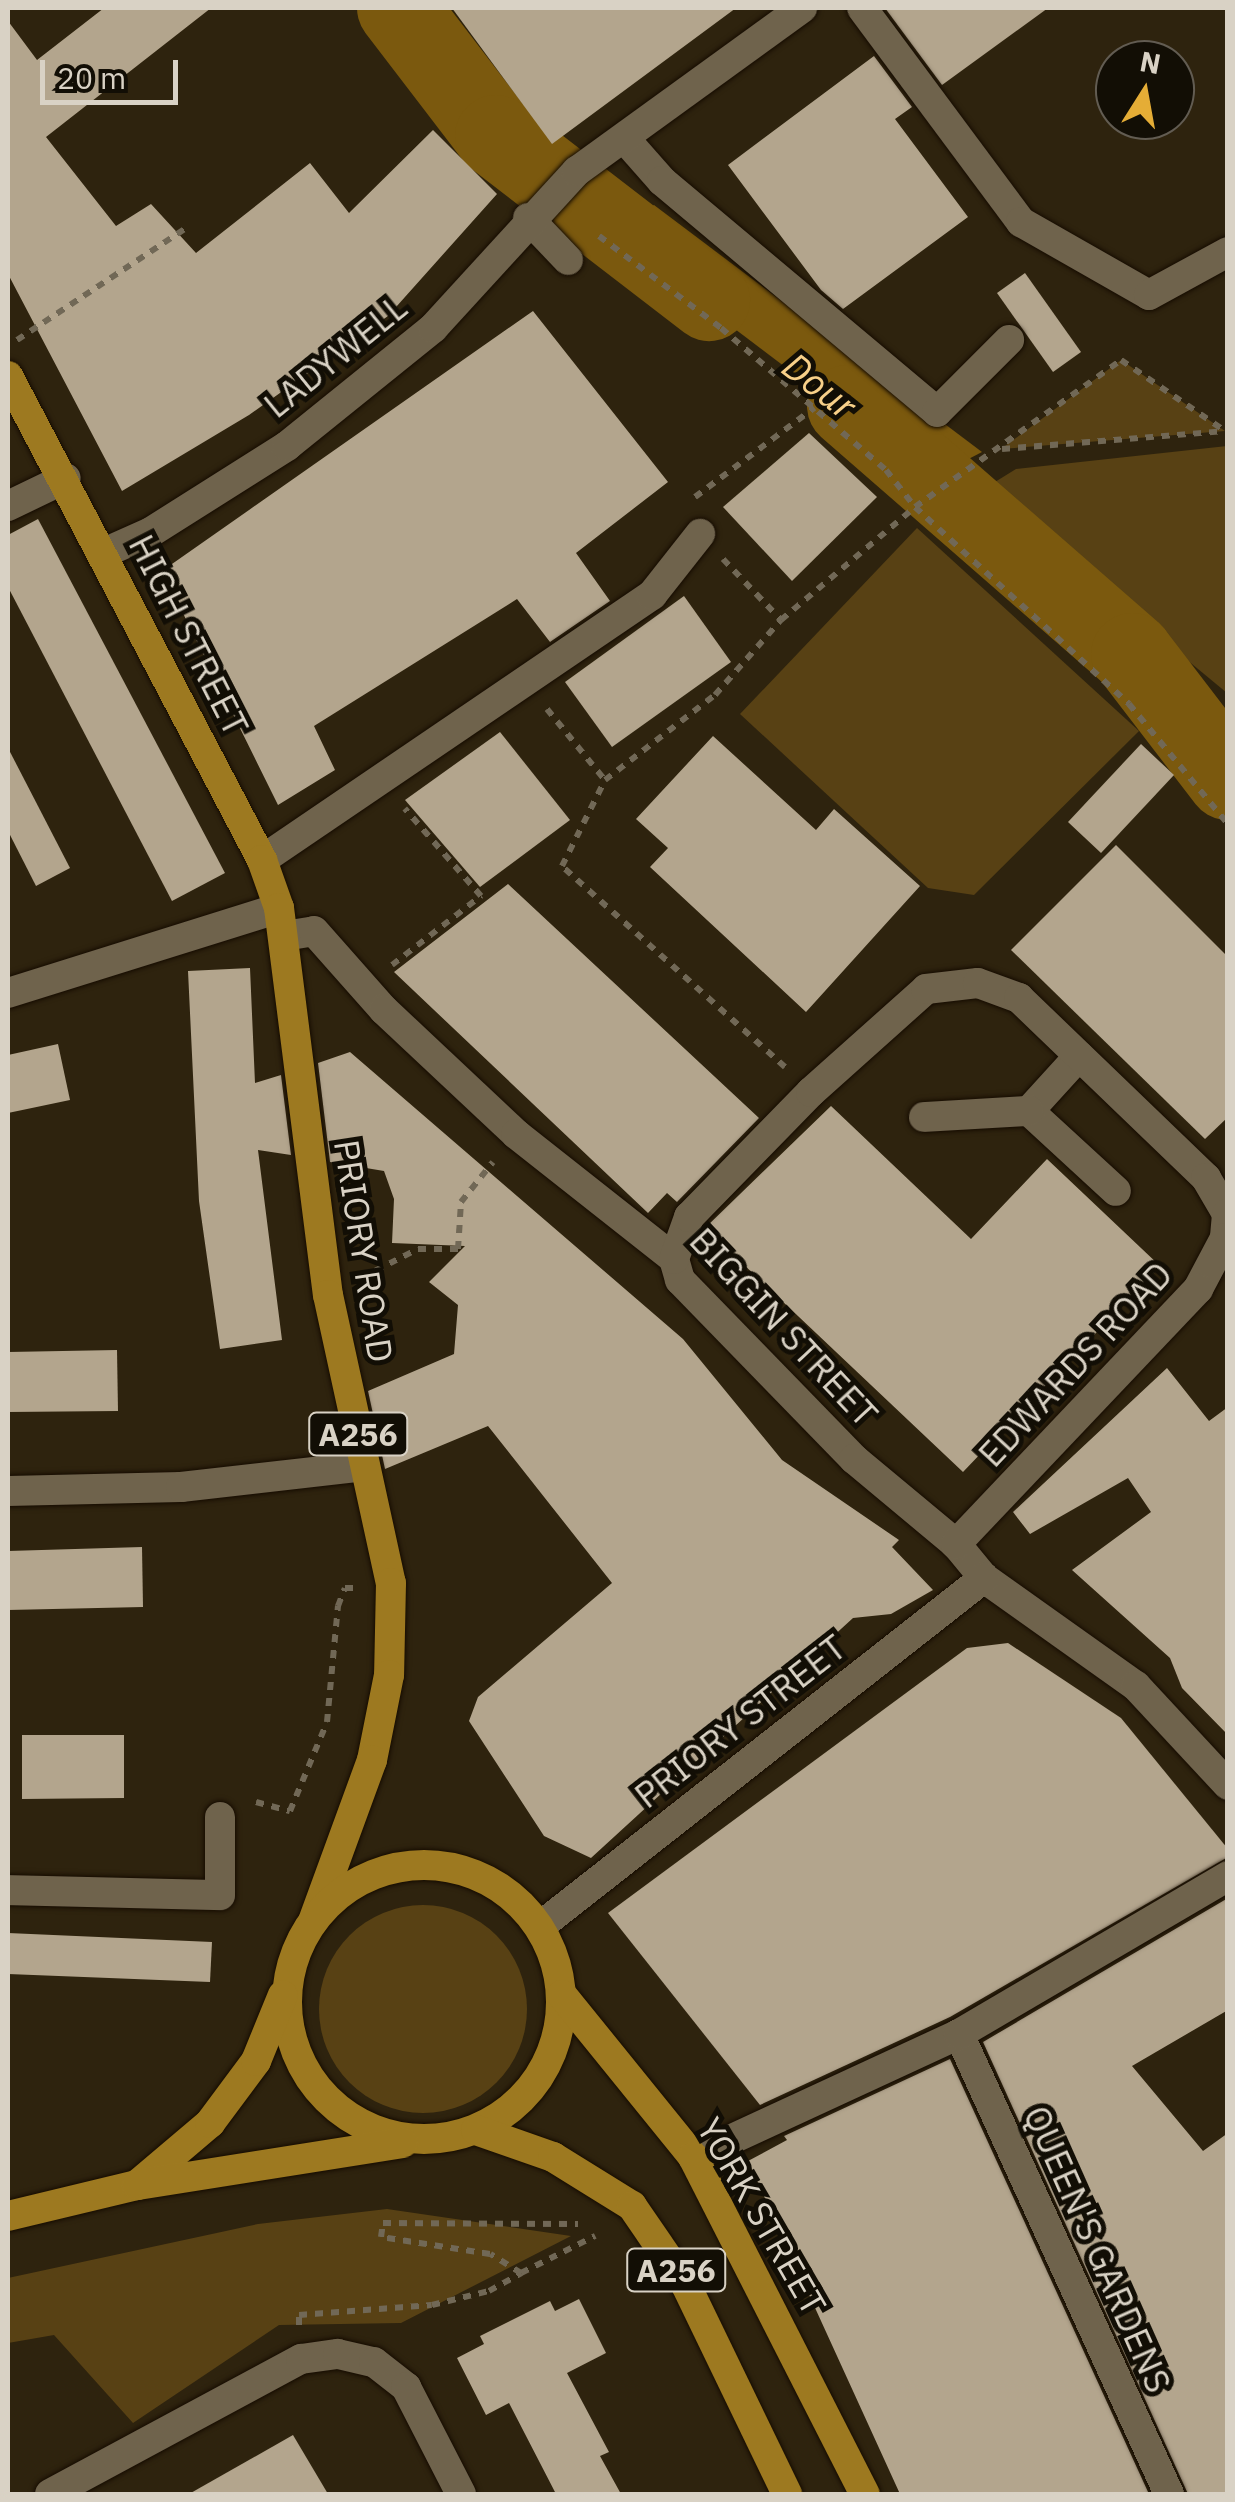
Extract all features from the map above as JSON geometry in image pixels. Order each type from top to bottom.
[{"type":"main road","name":"HIGH STREET","points":[[8,376],[66,478],[262,860],[282,922]]},
{"type":"main road","name":"PRIORY ROAD","points":[[282,922],[328,1294],[390,1583],[389,1675],[372,1760],[312,1922]]},
{"type":"main road","points":[[8,2216],[137,2186],[476,2130],[533,2087],[552,2056],[562,1995],[543,1924],[510,1894],[442,1866],[405,1866],[370,1876],[338,1894],[312,1922],[256,2061],[210,2123],[137,2186]]},
{"type":"main road","points":[[288,1983],[288,2022],[298,2059],[319,2092],[366,2126],[422,2140]]},
{"type":"main road","name":"YORK STREET","points":[[562,1995],[693,2157],[865,2494]]},
{"type":"main road","name":"A256","points":[[476,2130],[553,2156],[632,2206],[686,2285],[788,2494]]},
{"type":"street","name":"LADYWELL","points":[[104,552],[152,532],[287,446],[433,328],[577,171],[802,8]]},
{"type":"street","points":[[862,8],[1021,222],[1148,295],[1228,252]]},
{"type":"street","points":[[625,139],[662,181],[937,412],[1010,340]]},
{"type":"street","points":[[539,208],[568,260]]},
{"type":"street","points":[[8,506],[66,478]]},
{"type":"street","points":[[262,860],[382,782],[652,594],[700,534]]},
{"type":"street","points":[[8,993],[282,922]]},
{"type":"street","name":"BIGGIN STREET","points":[[282,922],[314,932],[516,1134],[674,1259],[680,1280],[854,1459],[956,1544],[984,1578],[1136,1686],[1228,1785]]},
{"type":"street","name":"EDWARDS ROAD","points":[[674,1259],[689,1217],[812,1092],[926,989],[978,984],[1019,998],[1206,1178],[1227,1214],[1218,1259],[1198,1289],[956,1544]]},
{"type":"street","points":[[924,1117],[1029,1111],[1078,1056]]},
{"type":"street","points":[[1029,1111],[1116,1191]]},
{"type":"street","points":[[8,1491],[182,1500],[365,1466]]},
{"type":"street","name":"PRIORY STREET","points":[[543,1924],[984,1578]]},
{"type":"street","points":[[8,1890],[220,1895],[220,1817]]},
{"type":"street","points":[[693,2157],[960,2034],[1228,1876]]},
{"type":"street","name":"QUEEN'S GARDENS","points":[[960,2034],[1169,2494]]},
{"type":"street","points":[[50,2494],[300,2359],[338,2354],[374,2362],[406,2387],[461,2494]]},
{"type":"path","points":[[539,208],[593,232],[886,470],[915,507],[1129,704],[1228,824]]},
{"type":"path","points":[[8,346],[189,226]]},
{"type":"path","points":[[812,1092],[562,866],[605,780],[715,695],[781,620],[915,507],[1121,360],[1226,430]]},
{"type":"path","points":[[781,620],[700,534],[694,498],[814,408]]},
{"type":"path","points":[[1000,449],[1226,430]]},
{"type":"path","points":[[524,681],[605,780]]},
{"type":"path","points":[[364,986],[480,896],[382,782]]},
{"type":"path","points":[[328,1294],[418,1249],[458,1249],[461,1202],[516,1134]]},
{"type":"path","points":[[290,1811],[327,1722],[338,1606],[346,1588],[358,1588]]},
{"type":"path","points":[[521,2272],[490,2254],[381,2237],[383,2223],[578,2224]]},
{"type":"path","points":[[300,2359],[299,2315],[432,2305],[489,2291],[595,2236]]},
{"type":"shaded area","points":[[1121,360],[1225,431],[1001,449]]},
{"type":"shaded area","points":[[1227,446],[1227,693],[982,490],[1016,469]]},
{"type":"shaded area","points":[[917,528],[1139,731],[974,895],[928,888],[740,714]]},
{"type":"shaded area","points":[[423,1905],[463,1913],[497,1935],[519,1969],[527,2009],[519,2049],[497,2083],[463,2105],[423,2113],[383,2105],[349,2083],[327,2049],[319,2009],[327,1969],[349,1935],[383,1913]]},
{"type":"shaded area","points":[[387,2209],[571,2236],[401,2323],[279,2325],[133,2423],[54,2335],[8,2343],[8,2278],[258,2224]]},
{"type":"water","points":[[654,205],[982,452],[932,478],[612,236]]},
{"type":"water","points":[[990,489],[1213,702],[1227,721],[1227,776],[1132,654],[959,509]]},
{"type":"building","points":[[104,8],[211,8],[46,137],[116,226],[151,204],[196,253],[310,163],[349,213],[433,130],[497,194],[388,316],[249,415],[122,491],[8,274],[8,21],[37,60]]},
{"type":"building","points":[[452,8],[736,8],[552,144]]},
{"type":"building","points":[[885,8],[1048,8],[942,85]]},
{"type":"building","points":[[874,56],[912,107],[895,119],[968,217],[843,309],[821,290],[728,165]]},
{"type":"building","points":[[1025,273],[1081,352],[1053,372],[997,293]]},
{"type":"building","points":[[533,311],[668,482],[576,553],[610,601],[550,642],[517,599],[314,726],[335,770],[278,805],[162,571]]},
{"type":"building","points":[[809,433],[877,497],[792,581],[723,507]]},
{"type":"building","points":[[38,519],[225,873],[172,901],[8,587],[8,535]]},
{"type":"building","points":[[684,596],[731,662],[612,747],[565,682]]},
{"type":"building","points":[[500,732],[570,820],[480,887],[405,800]]},
{"type":"building","points":[[713,736],[816,830],[834,809],[920,886],[806,1012],[650,867],[668,848],[636,819]]},
{"type":"building","points":[[1141,744],[1174,775],[1101,853],[1068,822]]},
{"type":"building","points":[[8,748],[70,868],[36,886],[8,831]]},
{"type":"building","points":[[1116,845],[1228,957],[1228,1117],[1205,1139],[1011,950]]},
{"type":"building","points":[[508,884],[759,1118],[677,1202],[667,1193],[648,1213],[394,972]]},
{"type":"building","points":[[250,968],[255,1083],[281,1075],[291,1155],[258,1150],[282,1340],[220,1349],[199,1201],[188,971]]},
{"type":"building","points":[[58,1044],[70,1100],[8,1113],[8,1055]]},
{"type":"building","points":[[350,1052],[683,1339],[782,1460],[899,1540],[892,1547],[933,1590],[891,1614],[853,1618],[591,1858],[544,1836],[469,1721],[478,1697],[612,1583],[488,1426],[385,1469],[368,1391],[454,1354],[458,1305],[429,1282],[465,1246],[392,1243],[394,1199],[384,1171],[330,1162],[318,1063]]},
{"type":"building","points":[[831,1106],[971,1239],[1047,1159],[1160,1266],[963,1472],[705,1228]]},
{"type":"building","points":[[117,1350],[118,1411],[8,1412],[8,1352]]},
{"type":"building","points":[[1167,1368],[1209,1421],[1228,1407],[1228,1735],[1182,1688],[1170,1658],[1072,1570],[1151,1512],[1128,1478],[1030,1534],[1013,1512]]},
{"type":"building","points":[[142,1547],[143,1607],[8,1610],[8,1551]]},
{"type":"building","points":[[1008,1643],[1121,1718],[1228,1849],[1228,1857],[950,2017],[760,2105],[608,1913],[967,1648]]},
{"type":"building","points":[[22,1735],[124,1735],[124,1798],[22,1799]]},
{"type":"building","points":[[1228,1898],[1228,2010],[1132,2066],[1203,2151],[1228,2133],[1228,2494],[1188,2494],[983,2042]]},
{"type":"building","points":[[8,1933],[212,1942],[210,1982],[8,1974]]},
{"type":"building","points":[[950,2059],[1149,2494],[900,2494],[748,2161],[787,2140],[784,2136]]},
{"type":"building","points":[[579,2299],[606,2353],[567,2373],[609,2452],[600,2456],[621,2494],[556,2494],[509,2403],[486,2415],[457,2358],[484,2344],[480,2336],[550,2301],[555,2311]]},
{"type":"building","points":[[293,2435],[328,2494],[189,2494]]},
{"type":"waterway","name":"Dour","points":[[398,8],[496,136],[709,300]]},
{"type":"waterway","name":"Dour","points":[[848,406],[1132,654],[1228,779]]}]
